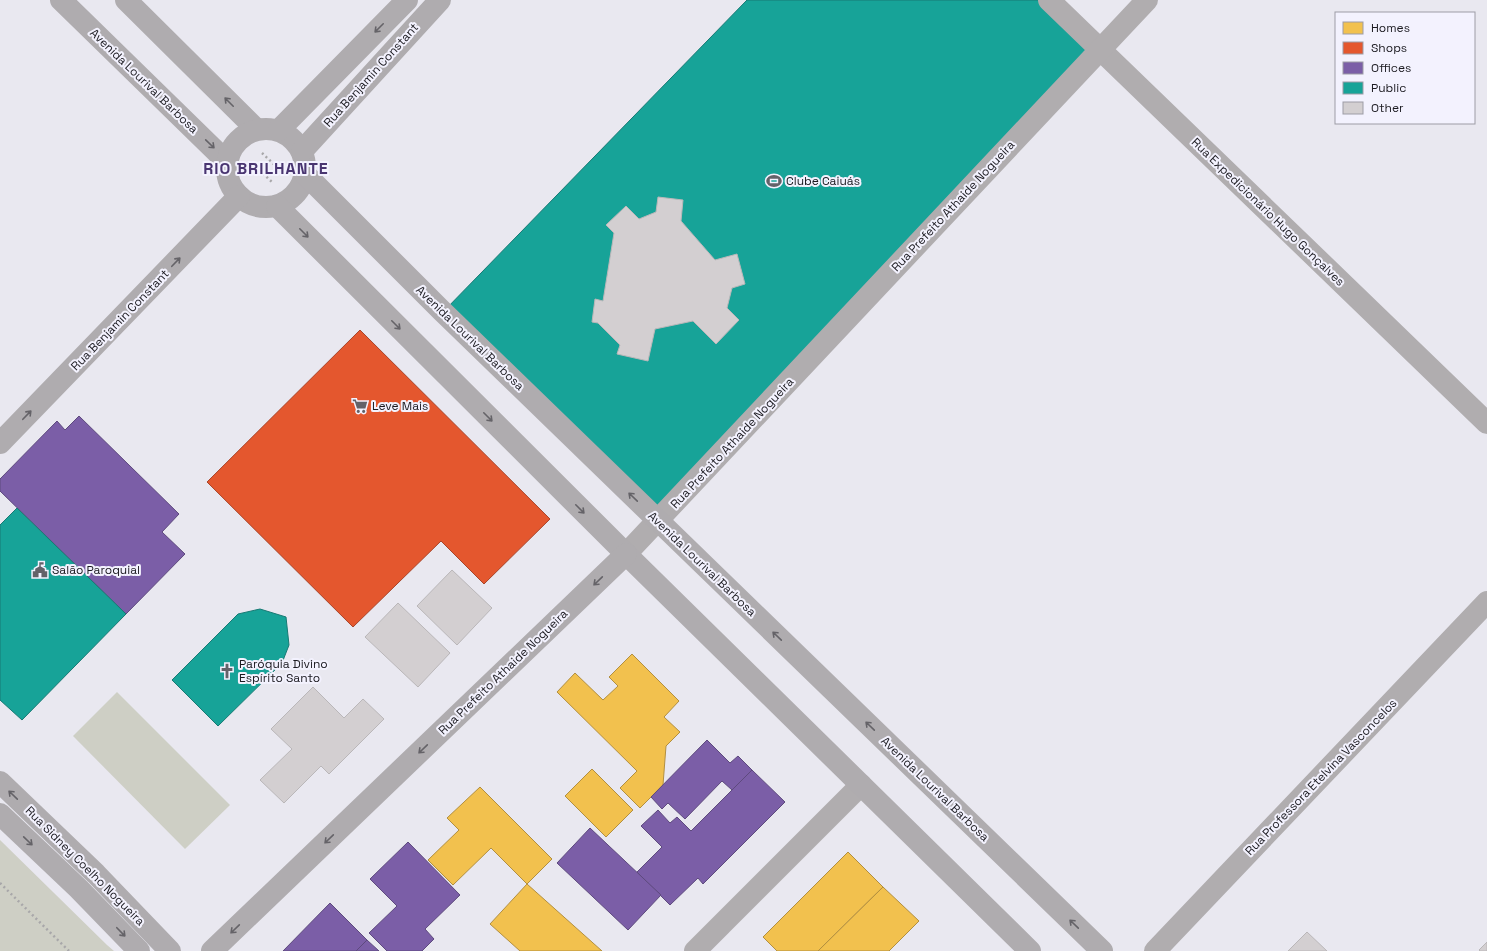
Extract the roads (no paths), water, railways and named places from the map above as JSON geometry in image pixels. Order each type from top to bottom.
[{"type":"main road","name":"Avenida Lourival Barbosa","points":[[62,0],[228,162]]},
{"type":"main road","points":[[126,0],[256,130]]},
{"type":"main road","name":"Rua Benjamin Constant","points":[[279,130],[407,0]]},
{"type":"main road","name":"Rua Benjamin Constant","points":[[302,151],[440,0]]},
{"type":"main road","points":[[268,128],[279,130],[296,142],[302,151],[306,162],[302,185],[296,194],[277,206],[263,207],[250,204],[239,196],[232,186],[228,174],[228,162],[231,150],[237,141],[256,130],[268,128]]},
{"type":"main road","name":"Avenida Lourival Barbosa","points":[[305,174],[443,312],[1102,951]]},
{"type":"main road","name":"Rua Benjamin Constant","points":[[0,444],[239,196]]},
{"type":"main road","points":[[277,206],[626,554],[1030,951]]},
{"type":"main road","name":"Rua Prefeito Athaide Nogueira","points":[[212,951],[626,554]]},
{"type":"main road","name":"Rua Sidney Coelho Nogueira","points":[[0,782],[96,874],[170,951]]},
{"type":"main road","name":"Rua Sidney Coelho Nogueira","points":[[0,814],[79,889],[140,951]]},
{"type":"street","name":"Rua Expedicionário Hugo Gonçalves","points":[[1050,0],[1487,423]]},
{"type":"street","name":"Rua Prefeito Athaide Nogueira","points":[[626,554],[1099,49],[1147,0]]},
{"type":"street","name":"Rua Professora Etelvina Vasconcelos","points":[[1155,951],[1487,602]]},
{"type":"street","points":[[695,951],[861,785]]},
{"type":"place","name":"Clube Caiuás","points":[[774,181]]},
{"type":"place","name":"Leve Mais","points":[[360,406]]},
{"type":"place","name":"Salão Paroquial","points":[[40,570]]},
{"type":"place","name":"Paróquia Divino Espírito Santo","points":[[227,671]]},
{"type":"district","name":"RIO BRILHANTE","points":[[266,168]]}]
